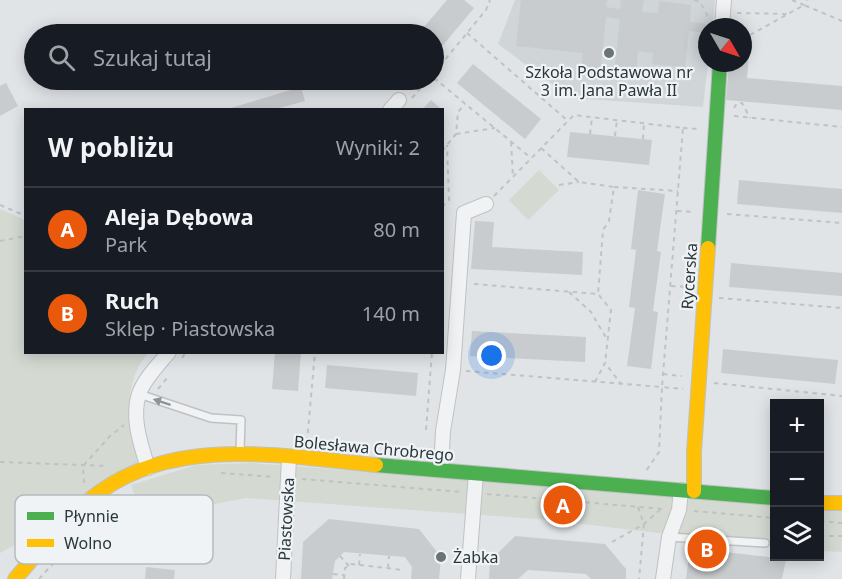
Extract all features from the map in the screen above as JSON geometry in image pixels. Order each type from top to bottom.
[{"type":"street","points":[[723,18],[724,0]]},
{"type":"street","name":"Rycerska","points":[[687,490],[699,381],[719,72]]},
{"type":"street","points":[[441,470],[443,431],[453,370],[464,213],[486,204]]},
{"type":"street","points":[[148,468],[137,430],[139,394],[167,354]]},
{"type":"street","name":"Bolesława Chrobrego","points":[[96,495],[121,479],[148,468],[185,459],[240,454],[770,498]]},
{"type":"street","name":"Piastowska","points":[[283,579],[290,458]]},
{"type":"street","points":[[468,579],[476,473]]},
{"type":"street","points":[[663,579],[669,537],[687,490]]},
{"type":"street","points":[[824,502],[842,503]]},
{"type":"street","name":"Bolesława Chrobrego","points":[[15,579],[28,564]]},
{"type":"lane","points":[[139,394],[211,418],[241,420],[240,454]]},
{"type":"lane","points":[[669,537],[765,543]]},
{"type":"path","points":[[444,61],[486,10],[490,0]]},
{"type":"path","points":[[694,0],[700,2],[708,18]]},
{"type":"path","points":[[792,0],[842,21]]},
{"type":"path","points":[[752,34],[804,5],[807,0]]},
{"type":"path","points":[[731,13],[789,14]]},
{"type":"path","points":[[467,33],[568,121]]},
{"type":"path","points":[[444,86],[531,158]]},
{"type":"path","points":[[399,104],[416,90]]},
{"type":"path","points":[[733,109],[737,103],[742,104],[750,118]]},
{"type":"path","points":[[444,149],[456,134],[458,112],[465,104]]},
{"type":"path","points":[[486,204],[574,115],[702,129]]},
{"type":"path","points":[[729,116],[842,127]]},
{"type":"path","points":[[590,134],[592,117]]},
{"type":"path","points":[[615,136],[617,120]]},
{"type":"path","points":[[643,139],[644,123]]},
{"type":"path","points":[[456,134],[495,128]]},
{"type":"path","points":[[641,474],[645,473],[659,452],[662,387],[683,128]]},
{"type":"path","points":[[511,142],[513,177]]},
{"type":"path","points":[[444,205],[450,200],[447,145]]},
{"type":"path","points":[[541,148],[579,182]]},
{"type":"path","points":[[559,185],[579,182],[614,187],[678,191]]},
{"type":"path","points":[[595,382],[605,363],[608,341],[610,310],[597,294],[603,230],[609,221],[614,187]]},
{"type":"path","points":[[0,205],[24,215]]},
{"type":"path","points":[[710,212],[842,223]]},
{"type":"path","points":[[0,241],[24,236]]},
{"type":"path","points":[[458,283],[597,294]]},
{"type":"path","points":[[569,292],[591,312],[608,341]]},
{"type":"path","points":[[705,296],[842,308]]},
{"type":"path","points":[[306,450],[315,354]]},
{"type":"path","points":[[426,430],[432,354]]},
{"type":"path","points":[[605,363],[621,384]]},
{"type":"path","points":[[453,370],[662,387]]},
{"type":"path","points":[[699,381],[842,396]]},
{"type":"path","points":[[85,489],[83,466],[110,436],[137,413]]},
{"type":"path","points":[[0,462],[111,466]]},
{"type":"path","points":[[218,473],[770,518]]},
{"type":"path","points":[[638,507],[644,524],[639,579]]},
{"type":"path","points":[[612,542],[644,524],[662,508]]},
{"type":"path","points":[[824,521],[842,523]]},
{"type":"path","points":[[824,536],[842,536]]},
{"type":"path","points":[[359,565],[360,554]]},
{"type":"path","points":[[340,556],[348,566]]},
{"type":"path","points":[[388,568],[389,556]]},
{"type":"path","points":[[39,579],[53,564]]},
{"type":"path","points":[[333,574],[344,577],[345,568],[351,564],[403,570]]},
{"type":"shaded area","name":"Szkoła Podstawowa nr 3 im. Jana Pawła II","points":[[515,0],[715,0],[713,18],[698,18],[698,72],[707,72],[703,107],[571,98],[498,44]]},
{"type":"shaded area","points":[[539,170],[559,190],[528,220],[509,200]]},
{"type":"shaded area","points":[[0,209],[24,220],[24,354],[147,354],[134,379],[130,408],[133,438],[140,467],[97,495],[15,495],[15,545],[0,553]]},
{"type":"shaded area","points":[[252,463],[770,502],[770,547],[550,520],[246,498],[213,504],[213,495],[135,495],[131,485],[196,465]]},
{"type":"shaded area","points":[[824,506],[842,508],[842,552],[824,551]]},
{"type":"building","points":[[447,0],[464,0],[474,8],[444,44],[444,24],[427,24]]},
{"type":"building","points":[[521,0],[607,0],[606,7],[620,9],[621,0],[644,0],[642,12],[658,13],[659,1],[691,5],[690,22],[698,23],[698,32],[689,31],[685,67],[652,64],[653,53],[638,51],[636,75],[614,73],[620,19],[606,17],[600,73],[581,71],[583,53],[516,46]]},
{"type":"building","points":[[473,64],[541,119],[525,139],[457,83]]},
{"type":"building","points":[[728,72],[748,72],[747,78],[842,86],[842,110],[726,100]]},
{"type":"building","points":[[6,83],[18,106],[0,116],[0,86]]},
{"type":"building","points":[[291,90],[302,90],[305,101],[279,108],[231,108]]},
{"type":"building","points":[[431,100],[440,108],[424,108]]},
{"type":"building","points":[[570,132],[652,140],[649,165],[567,157]]},
{"type":"building","points":[[739,180],[842,189],[842,213],[737,204]]},
{"type":"building","points":[[638,190],[665,194],[657,251],[661,252],[653,311],[658,312],[651,369],[627,366],[635,308],[629,307],[636,250],[631,249]]},
{"type":"building","points":[[475,221],[494,222],[492,247],[583,252],[582,275],[471,269]]},
{"type":"building","points":[[731,263],[842,273],[842,296],[729,287]]},
{"type":"building","points":[[472,331],[586,337],[585,362],[470,356]]},
{"type":"building","points":[[723,349],[838,360],[835,384],[721,373]]},
{"type":"building","points":[[275,354],[301,354],[298,391],[272,389]]},
{"type":"building","points":[[327,365],[418,373],[416,396],[325,388]]},
{"type":"building","points":[[329,519],[419,529],[441,557],[439,579],[411,579],[412,567],[405,557],[344,552],[335,561],[332,579],[301,579],[303,542]]},
{"type":"building","points":[[515,536],[605,544],[626,569],[626,579],[591,579],[586,574],[528,570],[518,579],[489,579],[490,561]]},
{"type":"building","points":[[690,548],[770,557],[770,561],[786,561],[782,579],[686,579]]},
{"type":"building","points":[[146,567],[175,570],[174,579],[145,579]]},
{"type":"traffic: fast","points":[[708,248],[719,72]]},
{"type":"traffic: fast","points":[[376,465],[770,498]]},
{"type":"traffic: slow","points":[[694,491],[694,452],[708,248]]},
{"type":"traffic: slow","points":[[96,495],[132,473],[165,462],[199,456],[271,455],[376,465]]},
{"type":"traffic: slow","points":[[824,503],[842,503]]},
{"type":"traffic: slow","points":[[15,579],[28,564]]},
{"type":"place","name":"Szkoła Podstawowa nr 3 im. Jana Pawła II","points":[[609,53]]},
{"type":"place","name":"Aleja Dębowa","points":[[563,505]]},
{"type":"place","name":"Ruch","points":[[707,549]]},
{"type":"place","name":"Żabka","points":[[441,557]]}]
